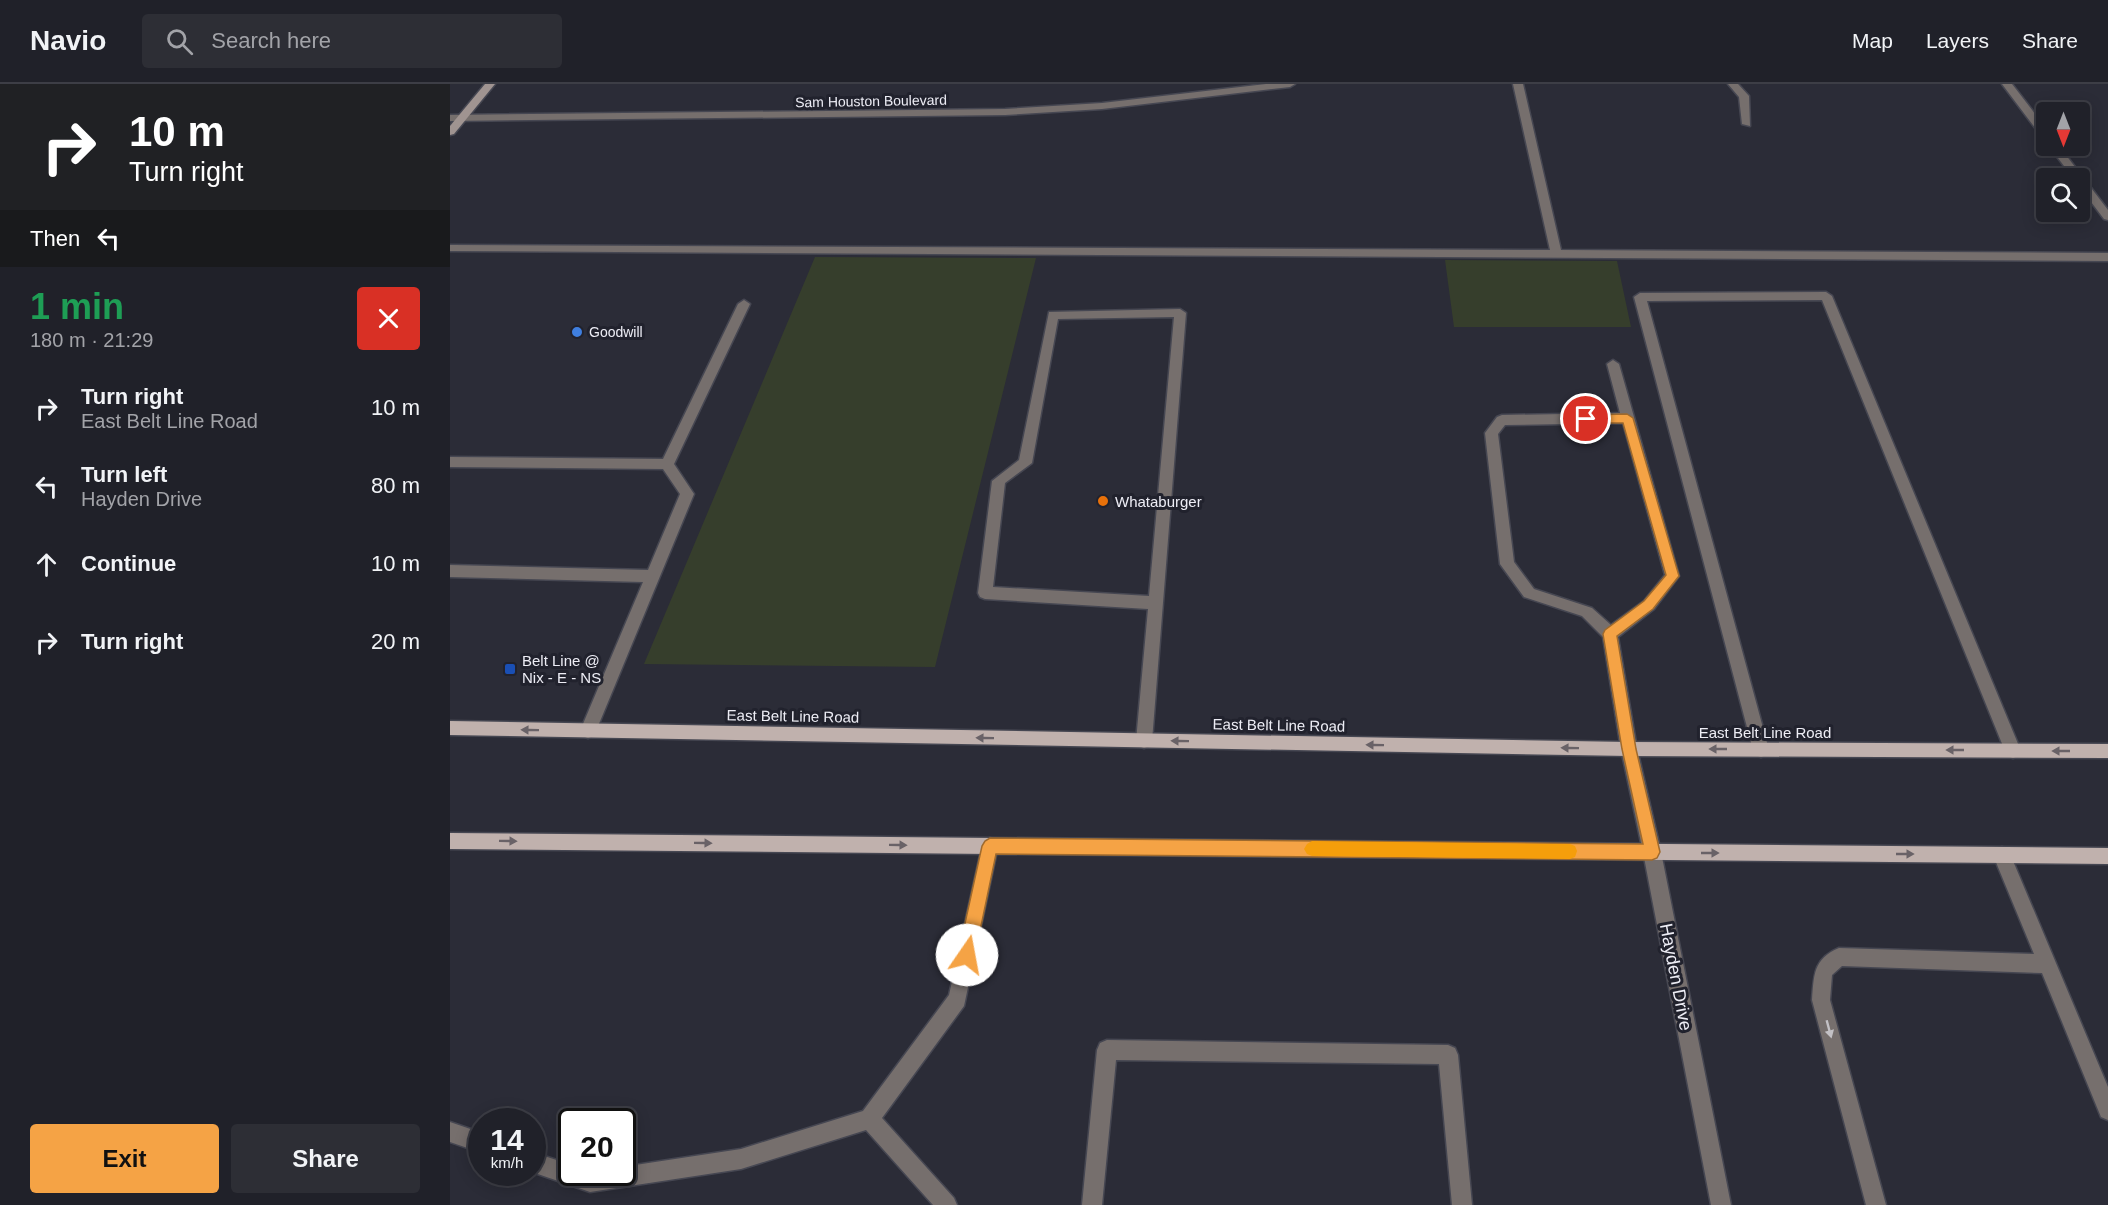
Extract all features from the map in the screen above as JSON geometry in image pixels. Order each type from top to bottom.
[{"type":"main road","name":"East Belt Line Road","points":[[450,728],[1629,749],[2108,751]]},
{"type":"main road","points":[[450,841],[2108,856]]},
{"type":"street","points":[[450,132],[490,84]]},
{"type":"street","name":"Sam Houston Boulevard","points":[[450,118],[1005,112],[1102,106],[1290,84]]},
{"type":"street","points":[[1518,84],[1556,253]]},
{"type":"street","points":[[1733,84],[1744,96],[1747,124]]},
{"type":"street","points":[[2007,84],[2036,122]]},
{"type":"street","points":[[2062,156],[2108,217]]},
{"type":"street","points":[[450,248],[2108,257]]},
{"type":"street","points":[[1761,750],[1640,297],[1826,296],[2013,750]]},
{"type":"street","points":[[667,464],[744,304]]},
{"type":"street","points":[[1144,741],[1157,603],[1180,313],[1053,315],[1025,463],[999,481],[985,593],[1157,603]]},
{"type":"street","points":[[1613,364],[1672,576],[1648,605],[1610,634],[1587,612],[1529,593],[1507,564],[1491,433],[1502,420],[1627,418]]},
{"type":"street","points":[[450,462],[667,464]]},
{"type":"street","points":[[588,731],[687,494],[667,464]]},
{"type":"street","points":[[450,571],[654,576]]},
{"type":"street","name":"Hayden Drive","points":[[1610,634],[1629,749],[1652,852],[1721,1205]]},
{"type":"street","points":[[546,1167],[590,1182],[741,1159],[869,1119],[957,999],[990,846]]},
{"type":"street","points":[[2002,855],[2108,1110]]},
{"type":"street","points":[[1876,1205],[1821,1000],[1824,971],[1839,957],[2048,964]]},
{"type":"street","points":[[1092,1205],[1107,1050],[1448,1054],[1462,1205]]},
{"type":"street","points":[[869,1119],[947,1205]]},
{"type":"street","points":[[450,1132],[468,1138]]},
{"type":"green space","points":[[815,257],[1036,258],[935,667],[644,664]]},
{"type":"green space","points":[[1445,260],[1617,261],[1631,327],[1454,327]]},
{"type":"slow traffic","points":[[1312,849],[1570,851]]},
{"type":"place","name":"Goodwill","points":[[577,332]]},
{"type":"place","name":"Whataburger","points":[[1103,501]]},
{"type":"place","name":"Belt Line @ Nix - E - NS","points":[[510,669]]},
{"type":"route","points":[[967,955],[990,846],[1652,852],[1629,749],[1610,634],[1648,605],[1672,576],[1627,418],[1586,419]]}]
